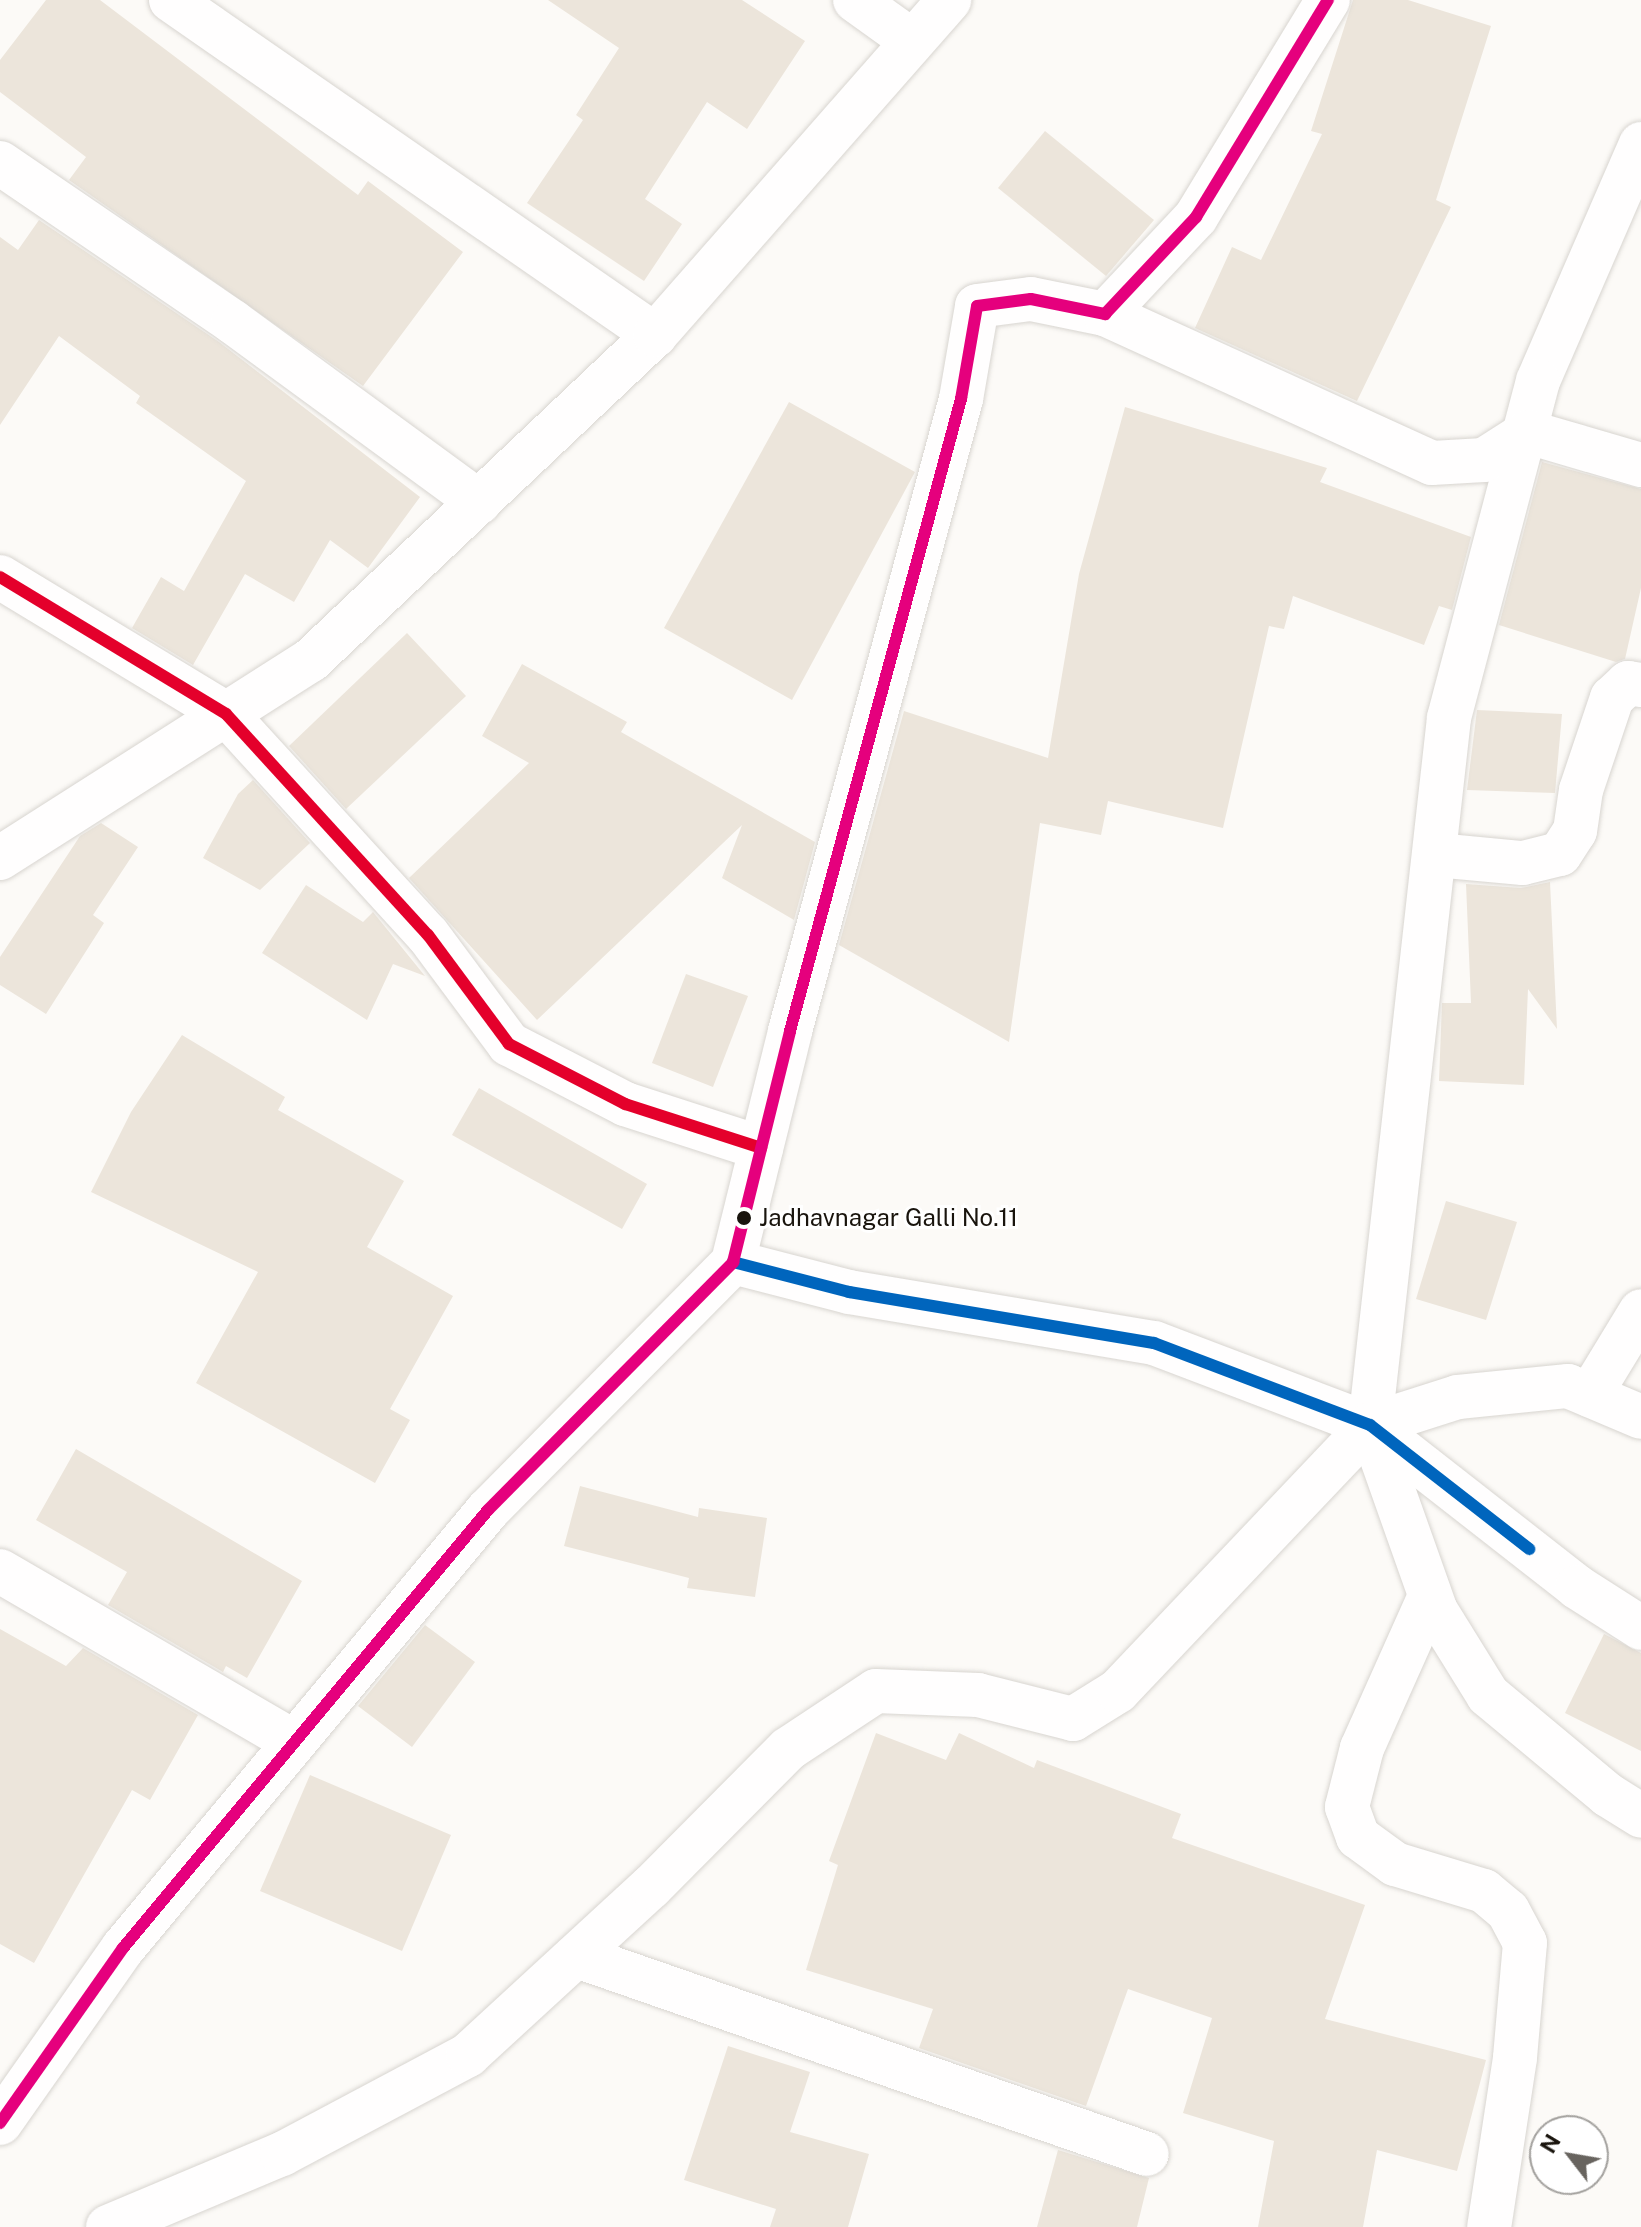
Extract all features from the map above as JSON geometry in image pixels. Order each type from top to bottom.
[{"type":"street","points":[[171,0],[655,335]]},
{"type":"street","points":[[855,0],[912,41]]},
{"type":"street","points":[[0,858],[311,660],[655,335],[791,185],[949,0]]},
{"type":"street","points":[[1105,314],[1196,217],[1328,0]]},
{"type":"street","points":[[1641,144],[1538,381],[1528,432],[1449,718],[1370,1425],[1430,1596],[1488,1695],[1608,1795],[1641,1816]]},
{"type":"street","points":[[0,163],[233,322],[479,502]]},
{"type":"street","points":[[0,2123],[123,1948],[488,1510],[733,1262],[961,399],[977,306],[1031,299],[1105,314],[1432,463],[1484,460],[1528,432],[1641,465]]},
{"type":"street","points":[[0,577],[226,714],[428,935],[509,1044],[625,1104],[761,1148]]},
{"type":"street","points":[[1436,855],[1523,863],[1560,854],[1575,831],[1581,790],[1612,698],[1628,683],[1641,685]]},
{"type":"street","points":[[733,1262],[849,1292],[1154,1343],[1370,1425],[1577,1587],[1641,1628]]},
{"type":"street","points":[[1590,1395],[1641,1311]]},
{"type":"street","points":[[108,2227],[282,2154],[468,2055],[577,1956],[788,1749],[876,1691],[978,1695],[1073,1719],[1118,1691],[1370,1425],[1458,1397],[1568,1386],[1641,1417]]},
{"type":"street","points":[[0,1571],[294,1742]]},
{"type":"street","points":[[1430,1596],[1362,1748],[1347,1807],[1358,1837],[1395,1864],[1484,1891],[1508,1911],[1525,1943],[1515,2058],[1489,2227]]},
{"type":"street","points":[[577,1956],[1147,2154]]},
{"type":"building","points":[[46,0],[100,0],[358,195],[368,181],[463,252],[363,386],[69,180],[86,157],[0,92],[0,60]]},
{"type":"building","points":[[548,0],[742,0],[805,41],[747,129],[707,102],[645,199],[682,224],[644,281],[527,203],[583,120],[576,115],[619,48]]},
{"type":"building","points":[[1353,0],[1408,0],[1491,26],[1436,200],[1451,207],[1357,401],[1195,328],[1232,247],[1261,260],[1322,134],[1311,131]]},
{"type":"building","points":[[1045,131],[1154,220],[1106,276],[998,188]]},
{"type":"building","points":[[39,220],[219,342],[420,497],[368,568],[330,540],[294,602],[245,574],[193,665],[132,628],[161,577],[184,591],[246,481],[136,403],[140,396],[59,336],[0,425],[0,237],[18,250]]},
{"type":"building","points":[[789,402],[915,472],[792,700],[664,628]]},
{"type":"building","points":[[1125,407],[1327,468],[1320,482],[1471,537],[1452,610],[1439,606],[1424,645],[1293,596],[1284,629],[1269,626],[1223,828],[1108,801],[1101,835],[1040,823],[1009,1042],[839,945],[904,711],[1048,758],[1079,574]]},
{"type":"building","points":[[1542,462],[1641,489],[1641,588],[1625,659],[1616,662],[1499,625]]},
{"type":"building","points":[[407,633],[466,696],[346,809],[289,746]]},
{"type":"building","points":[[522,664],[627,722],[621,732],[815,842],[794,920],[722,878],[742,825],[537,1020],[409,878],[529,763],[482,736]]},
{"type":"building","points":[[1477,710],[1562,714],[1555,793],[1467,790]]},
{"type":"building","points":[[253,780],[310,843],[260,890],[203,858],[238,794]]},
{"type":"building","points":[[101,823],[138,847],[93,915],[104,923],[46,1014],[0,985],[0,957],[80,836]]},
{"type":"building","points":[[1550,882],[1557,1029],[1528,989],[1524,1085],[1439,1081],[1442,1003],[1471,1003],[1466,884],[1521,888]]},
{"type":"building","points":[[306,885],[363,922],[373,912],[425,976],[393,964],[367,1020],[262,953]]},
{"type":"building","points":[[686,974],[748,996],[713,1087],[652,1063]]},
{"type":"building","points":[[182,1035],[285,1097],[278,1110],[404,1181],[367,1247],[453,1296],[390,1409],[410,1420],[375,1483],[196,1383],[258,1272],[91,1192],[131,1112]]},
{"type":"building","points":[[479,1088],[647,1184],[622,1229],[452,1135]]},
{"type":"building","points":[[1446,1201],[1517,1222],[1486,1320],[1416,1299]]},
{"type":"building","points":[[76,1449],[302,1581],[247,1678],[226,1666],[223,1672],[108,1605],[127,1572],[36,1520]]},
{"type":"building","points":[[580,1486],[698,1517],[699,1508],[767,1518],[755,1597],[687,1588],[689,1578],[564,1546]]},
{"type":"building","points":[[425,1625],[475,1662],[412,1747],[358,1706]]},
{"type":"building","points":[[0,1629],[66,1666],[83,1648],[198,1715],[150,1800],[132,1790],[34,1963],[0,1944]]},
{"type":"building","points":[[1604,1634],[1641,1653],[1641,1751],[1565,1713]]},
{"type":"building","points":[[876,1733],[946,1760],[959,1733],[1034,1768],[1037,1760],[1181,1814],[1172,1838],[1365,1905],[1325,2019],[1486,2060],[1457,2171],[1377,2150],[1363,2227],[1258,2227],[1274,2141],[1183,2113],[1212,2018],[1128,1989],[1086,2106],[919,2048],[933,2009],[806,1970],[838,1865],[829,1861]]},
{"type":"building","points":[[310,1775],[451,1835],[402,1951],[260,1891]]},
{"type":"building","points":[[728,2046],[810,2072],[790,2132],[869,2154],[848,2227],[770,2227],[776,2209],[684,2180]]},
{"type":"building","points":[[1058,2150],[1149,2178],[1137,2227],[1037,2227]]},
{"type":"transit line","points":[[0,2123],[123,1948],[488,1510],[733,1262],[790,1031],[961,399],[977,306],[1031,299],[1105,314],[1196,217],[1328,0]]},
{"type":"transit line","points":[[0,577],[226,714],[428,935],[509,1044],[625,1104],[761,1148]]},
{"type":"transit line","points":[[733,1262],[849,1292],[1154,1343],[1370,1425],[1529,1549]]},
{"type":"place","name":"Jadhavnagar Galli No.11","points":[[744,1218]]}]
